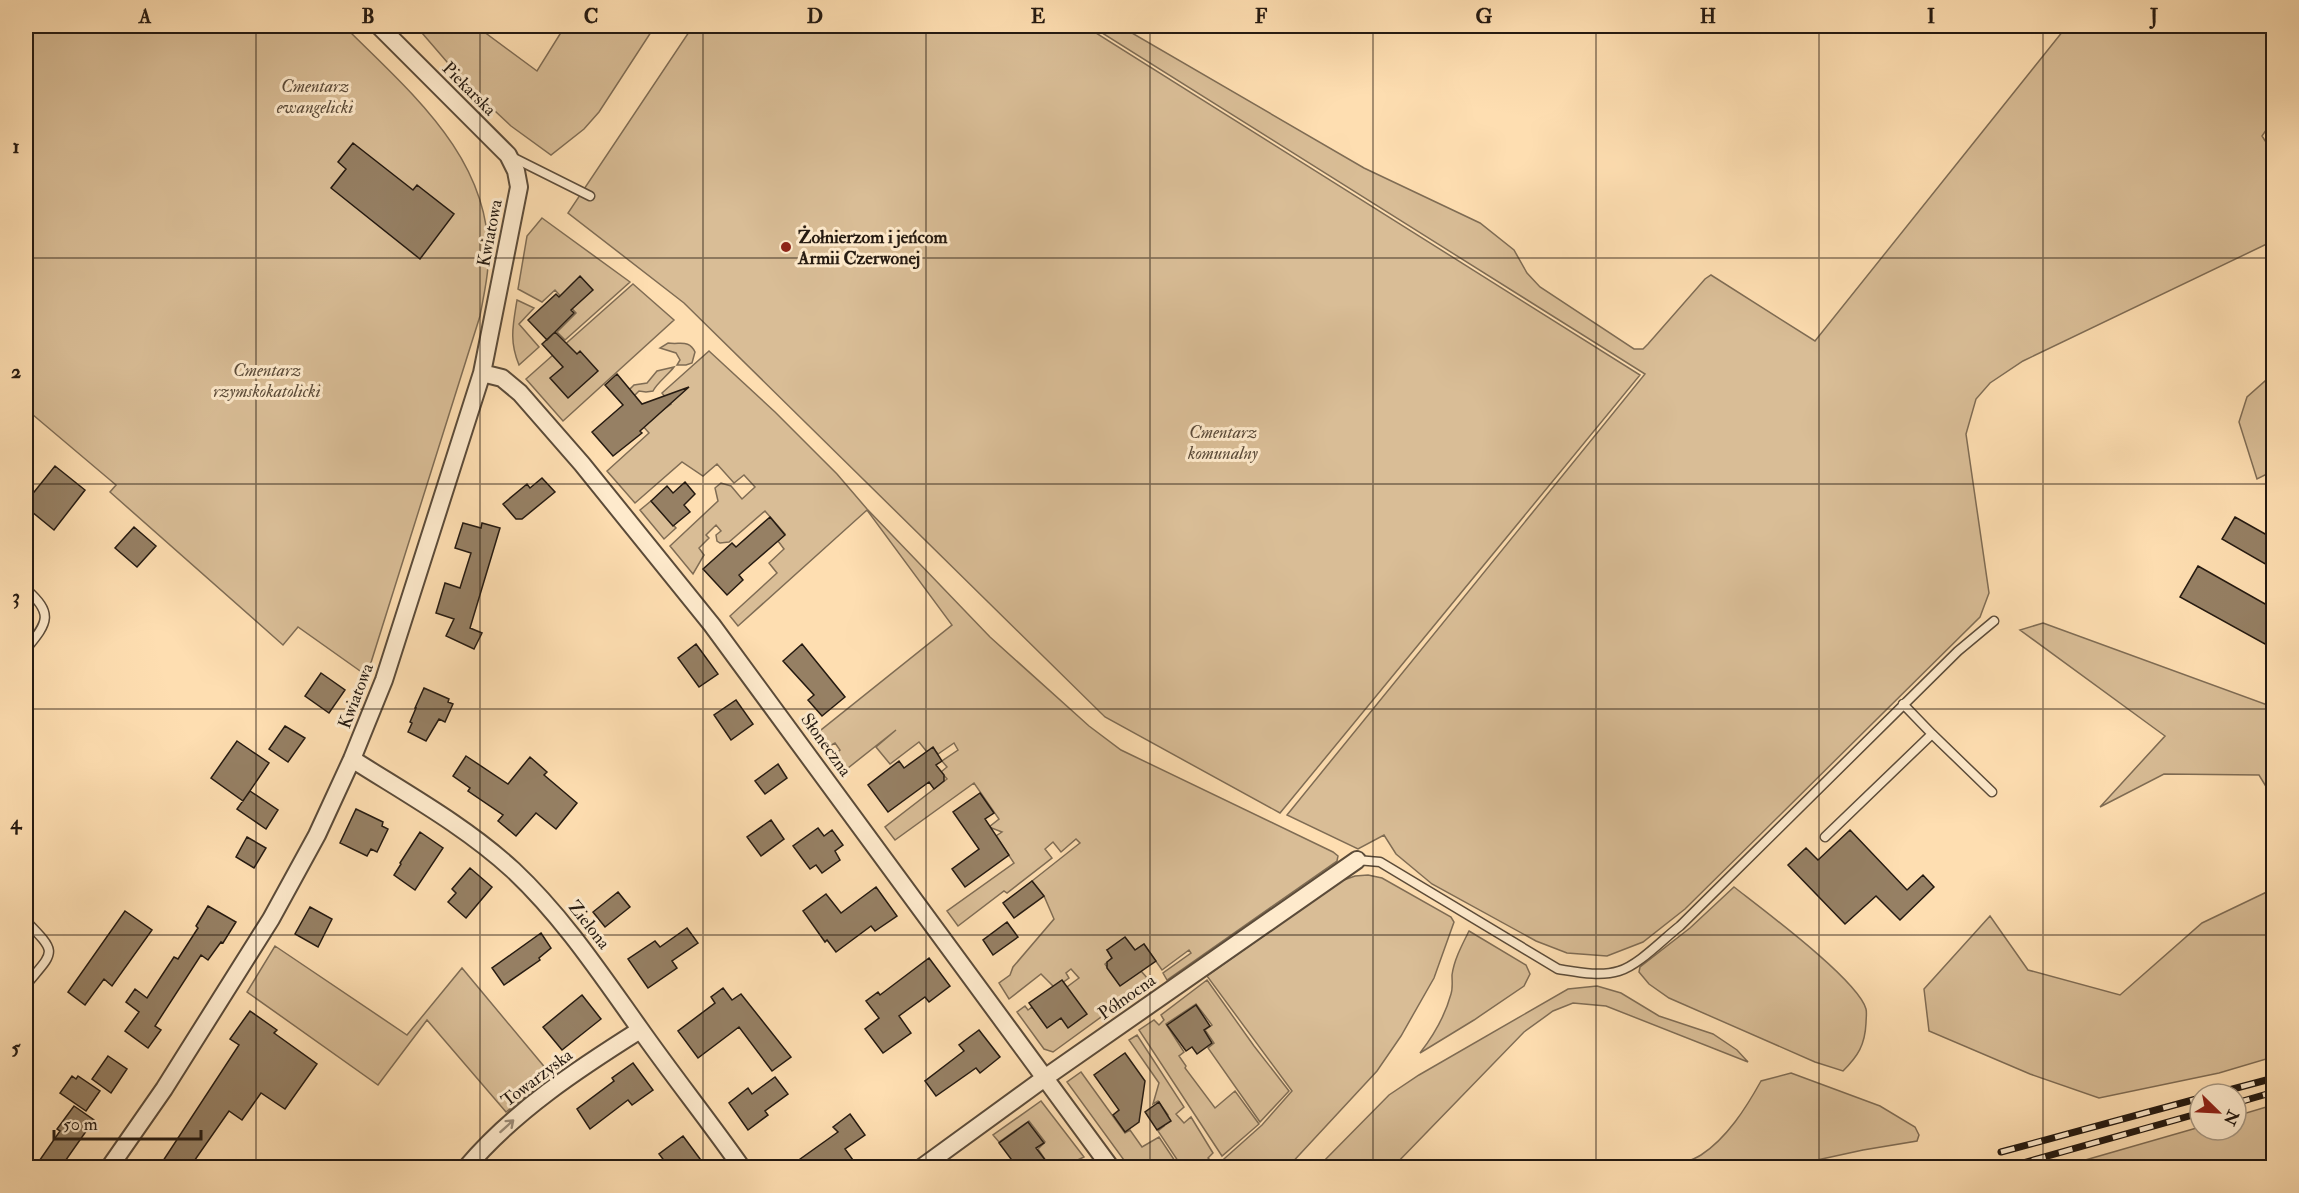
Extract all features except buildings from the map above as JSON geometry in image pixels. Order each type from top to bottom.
[{"type":"street","name":"Piekarska","points":[[379,26],[508,154],[516,171],[519,187]]},
{"type":"street","name":"Kwiatowa","points":[[109,1167],[164,1089],[271,919],[316,835],[352,759],[384,680],[482,373],[519,187]]},
{"type":"street","name":"Słoneczna","points":[[482,373],[502,378],[520,393],[582,464],[712,625],[1111,1167]]},
{"type":"street","name":"Zielona","points":[[352,759],[464,831],[513,870],[553,911],[601,972],[640,1030],[742,1167]]},
{"type":"street","name":"Północna","points":[[921,1167],[1357,860]]},
{"type":"street","name":"Towarzyska","points":[[466,1167],[515,1119],[590,1062],[640,1030]]},
{"type":"lane","points":[[508,154],[590,196]]},
{"type":"lane","points":[[26,589],[45,610],[45,620],[26,649]]},
{"type":"lane","points":[[1357,860],[1380,862],[1558,969],[1583,973],[1619,971],[1631,966],[1680,926],[1958,651],[1994,621]]},
{"type":"lane","points":[[1904,704],[1992,792]]},
{"type":"lane","points":[[1825,837],[1932,734]]},
{"type":"lane","points":[[26,921],[48,944],[49,951],[47,960],[26,985]]},
{"type":"green space","name":"Cmentarz rzymskokatolicki","points":[[26,26],[344,26],[421,104],[444,132],[463,162],[478,194],[487,228],[488,266],[484,297],[368,672],[363,673],[298,627],[283,645],[110,492],[116,485],[26,409]]},
{"type":"green space","points":[[416,26],[476,26],[537,71],[565,26],[655,26],[599,112],[584,129],[551,155],[511,126],[466,84]]},
{"type":"green space","name":"Cmentarz komunalny","points":[[693,26],[1085,26],[1640,375],[1280,813],[1105,717],[684,303],[568,213]]},
{"type":"green space","points":[[1091,26],[1120,26],[1364,168],[1480,223],[1514,250],[1527,273],[1540,287],[1634,349],[1643,349],[1711,275],[1815,341],[2067,26],[2273,26],[2273,120],[2262,136],[2273,153],[2273,241],[2023,361],[1990,383],[1976,399],[1966,434],[1989,593],[1980,617],[1685,909],[1643,942],[1607,956],[1567,953],[1536,941],[1432,884],[1396,854],[1384,835],[1358,849],[1287,815],[1645,374]]},
{"type":"green space","points":[[542,218],[630,282],[565,340],[557,332],[576,313],[555,290],[542,302],[518,289],[527,236]]},
{"type":"green space","points":[[633,284],[674,320],[563,421],[526,379]]},
{"type":"green space","points":[[517,300],[534,308],[519,324],[539,347],[519,365],[513,340]]},
{"type":"green space","points":[[668,343],[690,345],[695,352],[692,363],[677,365],[680,360],[676,353],[660,348]]},
{"type":"green space","points":[[709,351],[837,474],[867,509],[990,637],[1089,726],[1121,750],[1333,852],[1338,856],[1337,861],[1167,980],[1163,973],[1191,953],[1189,950],[1162,970],[1144,944],[1135,950],[1107,950],[1112,958],[1105,964],[1120,985],[1141,971],[1148,979],[1118,1001],[1119,1004],[1053,1052],[1044,1049],[1017,1012],[1025,1006],[1028,1010],[1032,1007],[1047,1027],[1061,1018],[1063,990],[1079,978],[1071,969],[1066,973],[1069,978],[1055,988],[1041,974],[1009,999],[999,983],[1010,975],[1013,967],[1054,919],[1044,896],[1032,881],[1080,843],[1076,839],[1061,852],[1053,842],[1045,849],[1052,858],[1007,893],[1004,891],[958,926],[947,911],[1014,863],[996,836],[1002,832],[989,827],[999,819],[974,783],[895,840],[885,827],[947,779],[941,772],[947,767],[942,761],[958,750],[954,743],[938,754],[933,748],[927,752],[919,742],[890,764],[876,747],[896,730],[843,772],[832,756],[840,750],[835,743],[826,748],[816,734],[952,625],[867,510],[738,626],[730,616],[777,573],[769,563],[784,549],[778,541],[785,534],[765,511],[729,542],[717,541],[716,535],[721,531],[716,525],[706,535],[709,538],[699,548],[704,555],[693,574],[670,546],[718,501],[715,488],[721,483],[731,486],[742,499],[755,487],[744,475],[734,483],[717,464],[703,476],[682,462],[635,503],[607,471],[649,433],[642,425],[671,404],[662,393]]},
{"type":"green space","points":[[674,367],[653,391],[639,391],[631,399],[628,391],[634,385],[647,383],[657,371]]},
{"type":"green space","points":[[2273,374],[2273,471],[2257,479],[2239,422],[2247,397]]},
{"type":"green space","points":[[651,501],[676,528],[664,539],[640,510]]},
{"type":"green space","points":[[2043,623],[2273,707],[2273,798],[2259,775],[2164,774],[2100,807],[2165,736],[2020,630]]},
{"type":"green space","points":[[1368,875],[1382,878],[1451,917],[1454,922],[1434,978],[1401,1036],[1377,1071],[1288,1167],[1215,1167],[1262,1125],[1292,1091],[1207,976],[1341,881],[1355,876]]},
{"type":"green space","points":[[1734,887],[1808,945],[1859,996],[1866,1009],[1864,1038],[1857,1055],[1843,1071],[1815,1062],[1669,998],[1649,984],[1639,972],[1640,967],[1690,928]]},
{"type":"green space","points":[[2273,889],[2273,1057],[2219,1073],[2099,1098],[2030,1074],[1929,1031],[1924,989],[1990,916],[2028,970],[2120,995],[2202,923]]},
{"type":"green space","points":[[1469,931],[1526,965],[1530,974],[1524,986],[1420,1053],[1446,1010],[1452,992],[1452,975],[1455,964]]},
{"type":"green space","points":[[275,946],[407,1035],[462,968],[552,1076],[506,1112],[427,1020],[378,1085],[247,992]]},
{"type":"green space","points":[[1207,980],[1289,1091],[1260,1122],[1208,1048],[1214,1043],[1205,1030],[1212,1025],[1196,1004],[1166,1024],[1184,1052],[1179,1056],[1185,1068],[1215,1108],[1235,1091],[1259,1124],[1222,1156],[1139,1030],[1154,1020],[1159,1025],[1164,1020],[1161,1015]]},
{"type":"green space","points":[[1597,986],[1621,993],[1659,1016],[1713,1034],[1737,1050],[1748,1062],[1606,1006],[1573,1003],[1553,1011],[1524,1032],[1393,1167],[1318,1167],[1389,1095],[1419,1075],[1568,989]]},
{"type":"green space","points":[[1137,1035],[1184,1107],[1176,1114],[1184,1123],[1191,1117],[1213,1153],[1208,1158],[1214,1164],[1211,1167],[1182,1167],[1158,1131],[1164,1126],[1161,1121],[1168,1115],[1158,1101],[1153,1104],[1159,1083],[1129,1040]]},
{"type":"green space","points":[[1081,1072],[1125,1133],[1130,1130],[1142,1147],[1159,1137],[1179,1167],[1129,1167],[1067,1082]]},
{"type":"green space","points":[[1791,1073],[1880,1106],[1915,1127],[1919,1135],[1917,1141],[1785,1167],[1674,1167],[1701,1155],[1719,1140],[1742,1112],[1761,1081]]},
{"type":"green space","points":[[1041,1101],[1084,1157],[1063,1167],[1050,1167],[1038,1149],[1045,1142],[1029,1121],[999,1142],[993,1135]]},
{"type":"green space","points":[[2273,1105],[2273,1167],[2061,1167],[2188,1130],[2188,1142],[2248,1142],[2248,1112]]},
{"type":"railway","points":[[2248,1085],[2274,1078]]},
{"type":"railway","points":[[2248,1100],[2274,1092]]},
{"type":"railway","points":[[2001,1152],[2188,1101]]},
{"type":"railway","points":[[2005,1168],[2188,1116]]},
{"type":"place","name":"Żołnierzom i jeńcom Armii Czerwonej","points":[[786,247]]},
{"type":"park label","name":"Cmentarz ewangelicki","points":[[315,96]]}]
